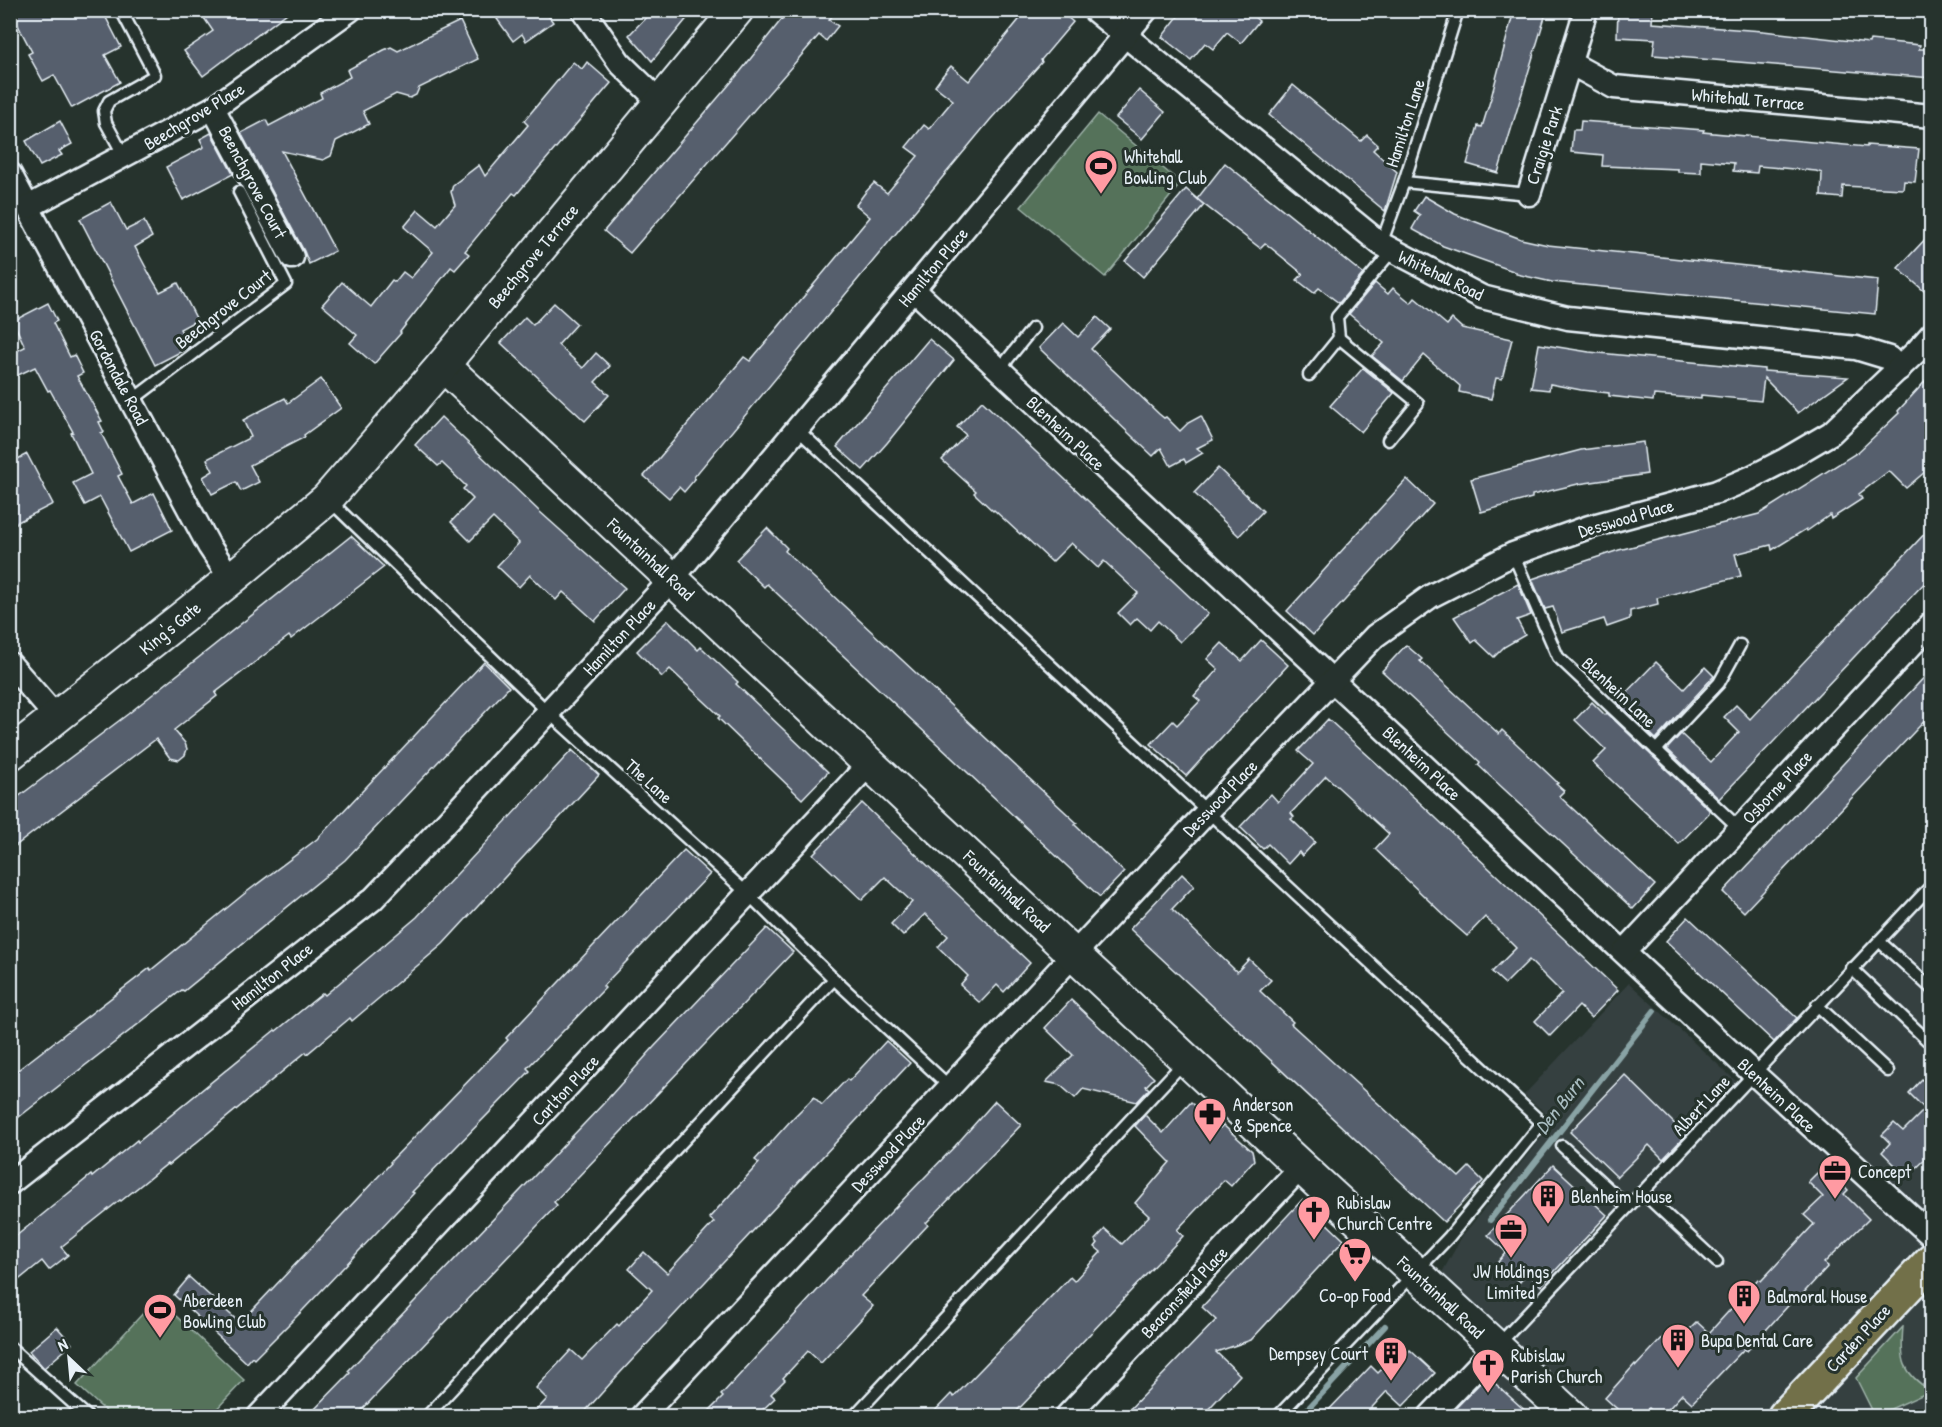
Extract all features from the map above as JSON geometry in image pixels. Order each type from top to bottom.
[{"type":"main road","name":"Carden Place","points":[[1785,1416],[1932,1260]]},
{"type":"street","name":"Beechgrove Place","points":[[28,207],[213,108],[351,10]]},
{"type":"street","points":[[583,10],[620,63],[660,102]]},
{"type":"street","name":"Beechgrove Terrace","points":[[327,499],[443,365],[737,10]]},
{"type":"street","name":"Whitehall Road","points":[[1094,10],[1387,247],[1482,297],[1568,318],[1856,348],[1889,358],[1899,369]]},
{"type":"street","name":"Hamilton Place","points":[[10,1183],[372,898],[672,579],[1146,10]]},
{"type":"street","name":"Craigie Park","points":[[1529,194],[1586,10]]},
{"type":"street","name":"Whitehall Terrace","points":[[1570,63],[1614,87],[1932,116]]},
{"type":"street","name":"Beenchgrove Court","points":[[213,108],[292,256]]},
{"type":"street","name":"Gordondale Road","points":[[12,180],[209,546],[231,579]]},
{"type":"street","name":"Blenheim Place","points":[[914,290],[1753,1073],[1932,1236]]},
{"type":"street","name":"Desswood Place","points":[[642,1416],[1208,810],[1376,636],[1431,596],[1513,555],[1589,527],[1718,492],[1750,478],[1831,433],[1899,369],[1927,348]]},
{"type":"street","name":"Fountainhall Road","points":[[443,365],[1570,1416]]},
{"type":"street","name":"King's Gate","points":[[10,754],[231,579],[327,499]]},
{"type":"street","name":"Osborne Place","points":[[1624,952],[1932,623]]},
{"type":"street","points":[[10,664],[57,718]]},
{"type":"street","name":"Carlton Place","points":[[259,1416],[870,763]]},
{"type":"street","name":"Beaconsfield Place","points":[[1067,1416],[1301,1167]]},
{"type":"street","points":[[1430,1416],[1496,1348]]},
{"type":"lane","points":[[121,10],[155,75],[110,101],[104,111],[106,123],[124,157]]},
{"type":"lane","name":"Hamilton Lane","points":[[1339,338],[1337,317],[1387,247],[1404,182],[1458,10]]},
{"type":"lane","name":"Craigie Park","points":[[1404,182],[1529,194]]},
{"type":"lane","name":"Beechgrove Court","points":[[131,401],[286,284],[238,192]]},
{"type":"lane","points":[[999,371],[1033,328]]},
{"type":"lane","points":[[1309,375],[1339,338],[1418,403],[1388,440]]},
{"type":"lane","points":[[798,430],[1542,1123],[1449,1237],[1278,1416]]},
{"type":"lane","name":"The Lane","points":[[327,499],[549,712],[748,894],[834,979],[950,1087]]},
{"type":"lane","name":"Blenheim Lane","points":[[1513,555],[1558,657],[1739,828]]},
{"type":"lane","points":[[1656,750],[1719,683],[1740,645]]},
{"type":"lane","name":"Albert Lane","points":[[1496,1348],[1851,968],[1932,885]]},
{"type":"lane","points":[[1879,941],[1932,989]]},
{"type":"lane","points":[[1851,968],[1927,1040]]},
{"type":"lane","points":[[427,1416],[834,979]]},
{"type":"lane","points":[[1817,1005],[1888,1071]]},
{"type":"lane","points":[[854,1416],[1187,1059]]},
{"type":"lane","points":[[1562,1146],[1628,1207]]},
{"type":"lane","points":[[1642,1192],[1717,1262]]},
{"type":"lane","points":[[10,1347],[87,1416]]},
{"type":"shaded area","points":[[1931,896],[1931,1416],[1443,1416],[1511,1346],[1439,1278],[1463,1235],[1555,1121],[1524,1095],[1629,983],[1748,1092]]},
{"type":"green space","name":"Whitehall Bowling Club","points":[[1098,114],[1181,183],[1105,277],[1021,207]]},
{"type":"green space","name":"Aberdeen Bowling Club","points":[[157,1298],[244,1380],[210,1416],[111,1416],[77,1385]]},
{"type":"green space","points":[[1903,1327],[1902,1348],[1905,1365],[1914,1378],[1931,1391],[1875,1416],[1856,1378]]},
{"type":"building","points":[[10,10],[102,10],[121,47],[105,55],[120,82],[72,108],[54,75],[43,81],[28,54],[32,52]]},
{"type":"building","points":[[215,10],[291,10],[203,76],[184,51],[213,31],[204,18]]},
{"type":"building","points":[[508,10],[544,10],[553,22],[526,41],[522,34],[513,41],[497,19]]},
{"type":"building","points":[[653,10],[694,10],[652,61],[629,35]]},
{"type":"building","points":[[789,10],[837,10],[829,20],[838,26],[826,41],[819,35],[630,253],[604,231],[740,72]]},
{"type":"building","points":[[1027,10],[1059,10],[1073,22],[694,477],[695,479],[684,492],[679,487],[669,498],[644,476],[744,357],[750,361],[870,217],[856,205],[864,194],[874,183],[887,193],[918,156],[906,147],[924,125],[929,129],[953,100],[935,86],[943,75],[951,66],[969,81]]},
{"type":"building","points":[[1183,10],[1246,10],[1259,21],[1241,43],[1227,32],[1213,49],[1205,43],[1191,60],[1162,37]]},
{"type":"building","points":[[1514,10],[1547,10],[1498,173],[1467,164],[1478,126],[1482,127],[1491,98]]},
{"type":"building","points":[[1653,10],[1652,23],[1763,31],[1869,43],[1870,40],[1920,45],[1919,49],[1932,49],[1932,78],[1653,55],[1655,39],[1617,37],[1618,11]]},
{"type":"building","points":[[460,21],[478,59],[419,88],[416,95],[410,98],[396,94],[363,111],[369,124],[336,141],[331,156],[323,160],[282,151],[335,251],[309,264],[241,133],[266,120],[269,126],[322,98],[320,93],[350,77],[347,70],[384,50],[391,47],[398,51]]},
{"type":"building","points":[[573,62],[582,69],[587,62],[611,83],[516,195],[513,193],[465,251],[469,254],[455,270],[451,267],[401,333],[374,364],[350,343],[357,335],[322,305],[342,282],[371,307],[392,280],[395,282],[403,272],[411,278],[433,252],[404,227],[418,210],[437,226],[455,205],[451,192],[453,185],[479,165],[485,176],[528,125],[524,121]]},
{"type":"building","points":[[1293,85],[1361,141],[1367,135],[1378,145],[1373,150],[1397,172],[1385,211],[1269,115]]},
{"type":"building","points":[[1139,90],[1165,112],[1142,139],[1116,118]]},
{"type":"building","points":[[60,121],[72,144],[59,151],[62,155],[40,166],[26,141]]},
{"type":"building","points":[[1581,121],[1704,130],[1703,132],[1867,147],[1867,145],[1919,149],[1915,182],[1904,181],[1903,189],[1843,186],[1842,198],[1821,196],[1822,173],[1816,171],[1758,166],[1757,173],[1733,171],[1734,163],[1701,160],[1701,173],[1678,172],[1678,169],[1602,166],[1603,155],[1571,152],[1573,130],[1580,130]]},
{"type":"building","points":[[211,133],[233,174],[183,200],[166,167],[204,147],[200,139]]},
{"type":"building","points":[[1225,163],[1363,274],[1339,303],[1319,288],[1314,293],[1297,280],[1303,274],[1265,243],[1260,248],[1197,199]]},
{"type":"building","points":[[1186,189],[1204,205],[1143,277],[1125,261]]},
{"type":"building","points":[[1424,196],[1455,214],[1521,239],[1548,245],[1878,280],[1875,314],[1552,282],[1516,274],[1516,272],[1443,246],[1412,229],[1420,215],[1414,211]]},
{"type":"building","points":[[111,202],[126,230],[144,221],[152,237],[135,247],[151,277],[160,292],[178,283],[197,320],[180,329],[190,347],[155,365],[80,219]]},
{"type":"building","points":[[1932,232],[1932,283],[1924,291],[1898,268]]},
{"type":"building","points":[[1375,283],[1388,294],[1393,288],[1411,303],[1415,298],[1447,325],[1452,319],[1462,328],[1512,339],[1502,379],[1496,378],[1491,399],[1459,392],[1460,386],[1424,355],[1403,381],[1372,356],[1384,343],[1349,314]]},
{"type":"building","points":[[48,303],[57,321],[53,323],[70,357],[74,355],[83,373],[77,376],[102,421],[99,422],[104,432],[101,433],[122,474],[118,476],[133,504],[154,493],[172,530],[129,552],[100,497],[85,505],[73,483],[91,474],[71,433],[73,432],[50,390],[48,391],[35,367],[16,376],[10,366],[10,354],[25,347],[13,321]]},
{"type":"building","points":[[554,303],[577,324],[558,345],[583,368],[596,353],[610,366],[595,382],[609,395],[585,421],[501,343],[525,317],[533,325]]},
{"type":"building","points":[[1097,317],[1110,329],[1091,349],[1180,431],[1188,423],[1201,416],[1213,440],[1197,448],[1203,453],[1186,463],[1184,459],[1171,466],[1161,448],[1153,456],[1039,348],[1063,323],[1078,337]]},
{"type":"building","points":[[929,339],[954,360],[863,470],[837,447]]},
{"type":"building","points":[[1539,344],[1589,352],[1764,369],[1764,371],[1848,377],[1798,413],[1764,378],[1761,401],[1701,395],[1701,399],[1654,395],[1653,401],[1609,396],[1609,393],[1550,384],[1549,390],[1531,388]]},
{"type":"building","points":[[1363,368],[1394,393],[1361,432],[1330,406]]},
{"type":"building","points":[[1932,374],[1932,466],[1906,488],[1889,471],[1859,494],[1862,499],[1831,519],[1830,515],[1807,531],[1806,529],[1772,550],[1771,545],[1735,554],[1741,576],[1657,598],[1658,604],[1630,611],[1630,619],[1607,627],[1604,619],[1562,632],[1553,607],[1545,609],[1532,579],[1619,550],[1759,514],[1858,452],[1899,413],[1898,411]]},
{"type":"building","points":[[321,379],[341,408],[304,435],[305,437],[250,465],[259,482],[241,491],[236,482],[212,494],[203,477],[213,471],[207,459],[251,437],[243,420],[285,398],[288,403]]},
{"type":"building","points":[[982,401],[1208,614],[1180,642],[1158,621],[1150,630],[1137,618],[1130,625],[1118,613],[1138,593],[1104,561],[1098,568],[1071,543],[1052,562],[993,511],[974,493],[976,491],[942,460],[966,435],[957,427]]},
{"type":"building","points":[[441,417],[540,512],[625,588],[595,621],[563,592],[556,600],[530,575],[519,587],[497,566],[519,543],[493,518],[470,541],[451,522],[473,499],[463,489],[466,486],[442,463],[438,466],[415,445]]},
{"type":"building","points":[[1643,442],[1647,474],[1578,484],[1532,495],[1532,498],[1481,512],[1471,479],[1581,450]]},
{"type":"building","points":[[27,454],[53,504],[10,526],[10,463]]},
{"type":"building","points":[[1218,468],[1263,511],[1239,536],[1194,493]]},
{"type":"building","points":[[1407,479],[1433,504],[1313,635],[1287,611]]},
{"type":"building","points":[[1932,526],[1932,575],[1719,799],[1667,749],[1681,734],[1711,762],[1739,732],[1724,717],[1736,705],[1750,719]]},
{"type":"building","points":[[767,528],[787,548],[785,551],[1077,823],[1075,825],[1124,872],[1100,897],[767,584],[764,587],[736,560]]},
{"type":"building","points":[[351,536],[384,567],[291,639],[289,636],[215,693],[217,696],[174,730],[185,743],[187,749],[185,755],[179,760],[170,758],[156,739],[10,850],[10,803],[128,714]]},
{"type":"building","points":[[1518,584],[1531,615],[1517,620],[1525,635],[1504,647],[1494,657],[1476,640],[1472,643],[1454,617]]},
{"type":"building","points":[[668,620],[698,650],[701,647],[738,682],[736,684],[828,772],[802,799],[670,669],[662,677],[637,651]]},
{"type":"building","points":[[1261,640],[1288,665],[1186,776],[1151,744],[1173,721],[1177,725],[1200,701],[1194,696],[1218,669],[1207,659],[1222,643],[1242,661]]},
{"type":"building","points":[[1406,645],[1422,659],[1420,661],[1499,734],[1502,730],[1558,783],[1556,784],[1564,791],[1559,796],[1655,885],[1633,909],[1478,765],[1480,762],[1382,671]]},
{"type":"building","points":[[484,662],[509,687],[345,860],[184,991],[182,990],[10,1124],[10,1076],[150,968],[151,970],[244,894],[317,839]]},
{"type":"building","points":[[1656,662],[1684,689],[1705,667],[1714,676],[1656,739],[1617,702]]},
{"type":"building","points":[[1932,669],[1932,713],[1744,912],[1723,892]]},
{"type":"building","points":[[1592,702],[1605,715],[1607,713],[1709,810],[1709,813],[1679,844],[1593,763],[1606,750],[1575,720]]},
{"type":"building","points":[[1328,719],[1618,990],[1591,1018],[1579,1006],[1550,1036],[1535,1021],[1562,993],[1529,960],[1505,984],[1492,972],[1516,948],[1485,917],[1467,936],[1450,921],[1375,849],[1389,834],[1326,776],[1291,813],[1294,817],[1291,819],[1315,842],[1302,856],[1299,852],[1288,864],[1268,844],[1263,849],[1240,827],[1271,794],[1278,802],[1313,764],[1298,751]]},
{"type":"building","points":[[572,750],[599,775],[443,944],[352,1021],[350,1018],[307,1054],[306,1052],[169,1165],[167,1164],[61,1247],[68,1255],[49,1270],[42,1261],[10,1287],[10,1241],[91,1175],[92,1177],[137,1140],[138,1142],[275,1030],[323,993],[325,995],[417,917]]},
{"type":"building","points":[[862,803],[1030,963],[1004,992],[997,985],[980,1003],[960,985],[968,976],[938,947],[948,936],[925,914],[903,936],[891,924],[912,902],[885,877],[862,900],[813,854]]},
{"type":"building","points":[[684,850],[710,874],[603,986],[605,988],[527,1068],[530,1071],[254,1359],[252,1357],[247,1363],[174,1295],[189,1277],[240,1323]]},
{"type":"building","points":[[1182,874],[1194,886],[1172,909],[1237,972],[1249,959],[1271,980],[1260,991],[1293,1022],[1291,1024],[1459,1177],[1469,1167],[1483,1181],[1444,1222],[1130,929]]},
{"type":"building","points":[[1688,917],[1797,1018],[1774,1042],[1666,941]]},
{"type":"building","points":[[767,928],[793,952],[554,1202],[557,1205],[356,1416],[308,1416],[350,1373],[348,1371]]},
{"type":"building","points":[[1071,1000],[1154,1078],[1146,1086],[1149,1089],[1137,1102],[1083,1089],[1075,1098],[1060,1085],[1046,1082],[1073,1055],[1045,1028]]},
{"type":"building","points":[[886,1041],[910,1063],[581,1416],[531,1416],[547,1399],[536,1388],[571,1350],[582,1360],[617,1324],[619,1326],[652,1290],[629,1269],[644,1252],[667,1273],[714,1222],[709,1218],[759,1163],[755,1160],[793,1118],[814,1097],[822,1105],[847,1079],[849,1081]]},
{"type":"building","points":[[1625,1075],[1686,1135],[1663,1159],[1649,1145],[1617,1177],[1570,1132]]},
{"type":"building","points":[[1922,1079],[1932,1088],[1932,1153],[1907,1177],[1882,1152],[1890,1143],[1882,1135],[1894,1123],[1903,1131],[1925,1109],[1909,1093]]},
{"type":"building","points":[[995,1101],[1021,1125],[926,1223],[928,1225],[861,1296],[873,1306],[821,1363],[808,1351],[771,1394],[775,1398],[756,1416],[704,1416],[861,1243]]},
{"type":"building","points":[[1191,1102],[1220,1128],[1223,1125],[1252,1151],[1254,1160],[1231,1186],[1224,1180],[1177,1230],[1183,1236],[1012,1416],[930,1416],[951,1394],[954,1397],[1070,1277],[1074,1281],[1101,1252],[1095,1247],[1098,1243],[1095,1240],[1105,1229],[1122,1244],[1149,1216],[1135,1203],[1170,1162],[1135,1126],[1145,1115],[1163,1133]]},
{"type":"building","name":"Blenheim House","points":[[1553,1165],[1607,1215],[1541,1286],[1527,1273],[1520,1282],[1498,1262],[1506,1252],[1488,1235]]},
{"type":"building","points":[[1824,1166],[1848,1190],[1844,1194],[1869,1219],[1824,1263],[1828,1266],[1798,1299],[1796,1297],[1747,1351],[1744,1349],[1692,1403],[1682,1394],[1662,1416],[1658,1416],[1649,1408],[1641,1416],[1625,1416],[1605,1398],[1635,1364],[1636,1366],[1665,1335],[1674,1345],[1697,1322],[1709,1333],[1758,1279],[1761,1281],[1814,1224],[1804,1215],[1823,1197],[1808,1182]]},
{"type":"building","points":[[1302,1200],[1344,1240],[1251,1340],[1216,1352],[1240,1375],[1202,1416],[1123,1416],[1216,1320],[1202,1307]]},
{"type":"building","points":[[57,1327],[72,1344],[44,1368],[29,1351]]},
{"type":"building","name":"Dempsey Court","points":[[1410,1350],[1435,1373],[1403,1406],[1387,1391],[1364,1416],[1323,1416],[1371,1366],[1378,1373],[1393,1358],[1398,1363]]},
{"type":"building","name":"Rubislaw Parish Church","points":[[1487,1376],[1531,1416],[1448,1416]]},
{"type":"waterway","name":"Den Burn","points":[[1490,1220],[1654,1011]]},
{"type":"waterway","name":"Den Burn","points":[[1301,1416],[1385,1326]]},
{"type":"place","name":"Whitehall Bowling Club","points":[[1101,195]]},
{"type":"place","name":"Anderson & Spence","points":[[1210,1143]]},
{"type":"place","name":"Concept","points":[[1835,1200]]},
{"type":"place","name":"Blenheim House","points":[[1548,1225]]},
{"type":"place","name":"Rubislaw Church Centre","points":[[1314,1241]]},
{"type":"place","name":"JW Holdings Limited","points":[[1511,1259]]},
{"type":"place","name":"Co-op Food","points":[[1355,1283]]},
{"type":"place","name":"Balmoral House","points":[[1744,1325]]},
{"type":"place","name":"Aberdeen Bowling Club","points":[[160,1339]]},
{"type":"place","name":"Bupa Dental Care","points":[[1678,1369]]},
{"type":"place","name":"Dempsey Court","points":[[1391,1382]]},
{"type":"place","name":"Rubislaw Parish Church","points":[[1488,1394]]}]
